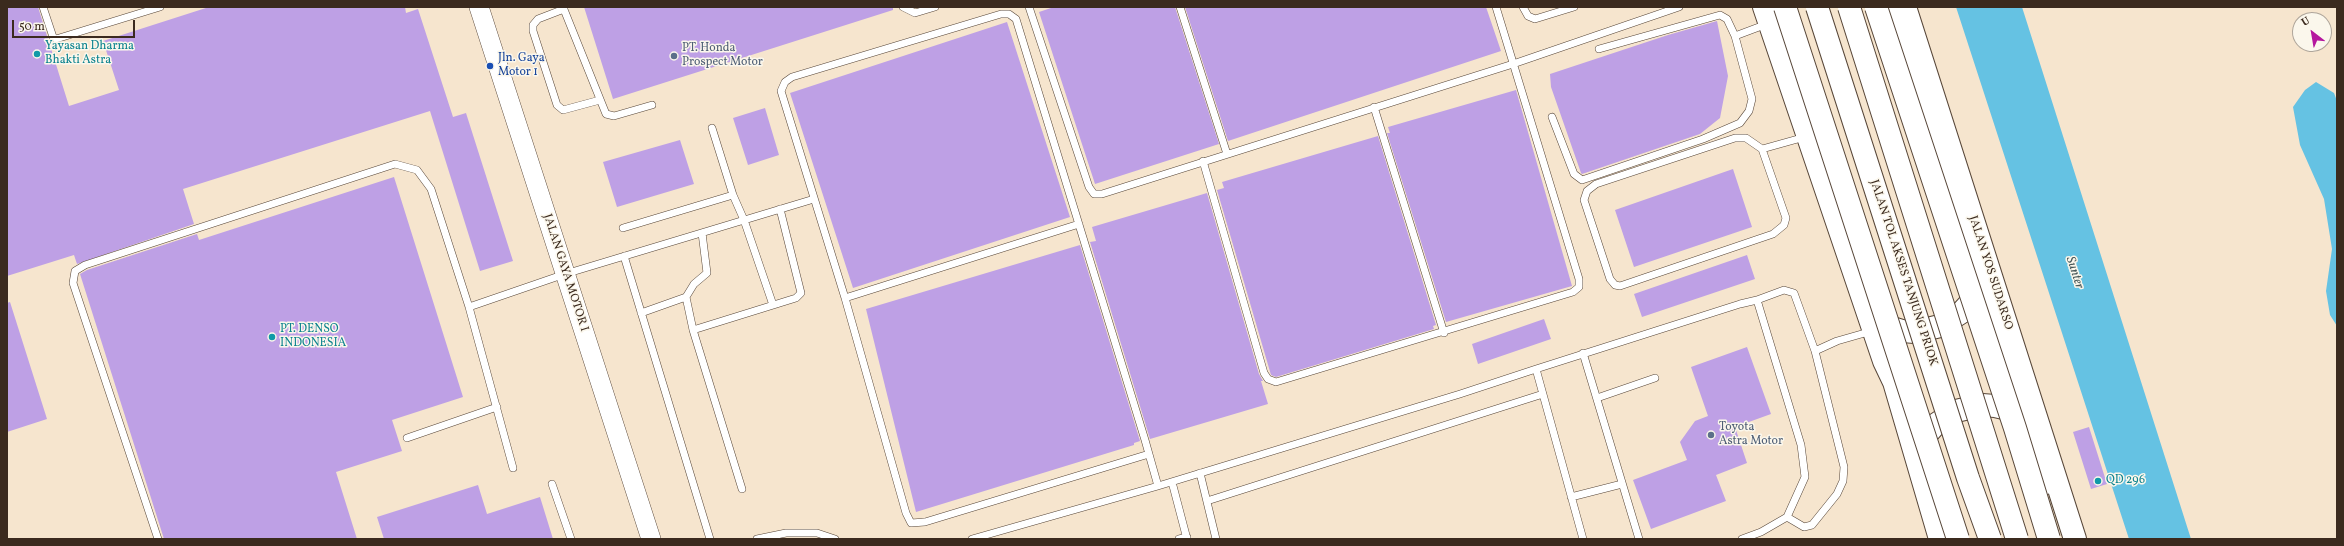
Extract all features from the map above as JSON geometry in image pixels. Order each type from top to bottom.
[{"type":"highway","points":[[1785,7],[1958,539]]},
{"type":"highway","name":"JALAN TOL AKSES TANJUNG PRIOK","points":[[1817,7],[1968,478],[1990,539]]},
{"type":"highway","points":[[1849,7],[2017,539]]},
{"type":"highway","points":[[1876,7],[2015,428],[2049,539]]},
{"type":"highway","name":"JALAN YOS SUDARSO","points":[[1905,7],[1982,244],[2074,536]]},
{"type":"highway","points":[[1767,15],[1807,136],[1866,303],[1884,360],[1894,382],[1940,539]]},
{"type":"highway","points":[[1866,303],[1873,314],[1889,327],[1915,332],[1940,326],[1962,312],[1971,302],[1980,283],[1984,266],[1982,244]]},
{"type":"highway","points":[[1884,360],[1887,385],[1930,539]]},
{"type":"highway","points":[[1920,473],[1921,452],[1926,435],[1935,425],[1956,411],[1982,405],[2008,409],[2024,418],[2037,431],[2044,442]]},
{"type":"street","name":"JALAN GAYA MOTOR I","points":[[479,7],[651,539]]},
{"type":"lane","points":[[43,7],[53,38],[56,39],[160,7]]},
{"type":"lane","points":[[903,7],[915,13],[935,7]]},
{"type":"lane","points":[[1029,7],[1089,187],[1094,194],[1102,194],[1513,64],[1679,7]]},
{"type":"lane","points":[[1180,7],[1227,154]]},
{"type":"lane","points":[[1203,161],[1264,373],[1268,379],[1276,382],[1573,292],[1579,287],[1579,279],[1496,7]]},
{"type":"lane","points":[[1523,7],[1528,16],[1535,19],[1574,7]]},
{"type":"lane","points":[[1891,7],[2024,418],[2049,501]]},
{"type":"lane","points":[[600,100],[563,110],[557,105],[533,31],[533,25],[538,19],[564,8],[606,114],[614,116],[652,105]]},
{"type":"lane","points":[[1149,454],[925,522],[912,523],[906,514],[845,298],[781,91],[784,82],[807,72],[1001,14],[1010,14],[1016,19],[1149,454],[1158,486]]},
{"type":"lane","points":[[1552,117],[1574,174],[1582,180],[1703,139],[1740,123],[1749,111],[1752,99],[1735,36],[1727,19],[1720,15],[1599,49]]},
{"type":"lane","points":[[1735,36],[1767,15]]},
{"type":"lane","points":[[1374,107],[1444,332]]},
{"type":"lane","points":[[712,128],[733,195],[744,220],[773,305]]},
{"type":"lane","points":[[1762,149],[1807,136]]},
{"type":"lane","points":[[1735,138],[1746,138],[1762,149],[1786,218],[1784,225],[1774,234],[1620,286],[1615,285],[1610,279],[1584,200],[1587,191],[1596,184],[1735,138]]},
{"type":"lane","points":[[158,539],[73,283],[75,271],[85,265],[395,164],[417,170],[431,189],[469,307],[513,468]]},
{"type":"lane","points":[[623,228],[733,195]]},
{"type":"lane","points":[[469,307],[565,274],[814,199]]},
{"type":"lane","points":[[693,330],[796,298],[801,293],[780,209]]},
{"type":"lane","points":[[845,298],[1079,224]]},
{"type":"lane","points":[[641,313],[686,298],[694,284],[707,273],[702,233]]},
{"type":"lane","points":[[624,256],[710,539]]},
{"type":"lane","points":[[972,539],[1172,482],[1460,394],[1583,353],[1757,300],[1784,290],[1794,293],[1815,351],[1844,467],[1843,481],[1837,494],[1812,524],[1804,527],[1787,517]]},
{"type":"lane","points":[[686,298],[693,330],[742,489]]},
{"type":"lane","points":[[1742,539],[1762,532],[1787,517],[1805,477],[1801,445],[1757,300]]},
{"type":"lane","points":[[1815,351],[1837,341],[1874,331]]},
{"type":"lane","points":[[1583,353],[1639,539]]},
{"type":"lane","points":[[1536,369],[1582,539]]},
{"type":"lane","points":[[1597,398],[1655,378]]},
{"type":"lane","points":[[1207,501],[1543,394]]},
{"type":"lane","points":[[407,438],[497,407]]},
{"type":"lane","points":[[1200,473],[1216,539]]},
{"type":"lane","points":[[1172,482],[1187,538],[1179,539]]},
{"type":"lane","points":[[552,484],[571,539]]},
{"type":"lane","points":[[1571,497],[1622,484]]},
{"type":"lane","points":[[757,539],[786,533],[817,533],[835,539]]},
{"type":"water","name":"Sunter","points":[[1956,7],[2022,7],[2191,539],[2129,539]]},
{"type":"water","points":[[2316,82],[2334,93],[2337,101],[2337,326],[2330,315],[2326,291],[2332,249],[2324,199],[2300,145],[2293,107],[2305,90]]},
{"type":"building","points":[[7,7],[38,7],[69,106],[119,90],[103,41],[209,7],[405,7],[406,13],[418,9],[453,117],[466,113],[513,261],[480,271],[430,111],[183,189],[194,224],[77,264],[74,255],[7,276]]},
{"type":"building","name":"PT. Honda Prospect Motor","points":[[584,7],[893,7],[893,10],[613,99]]},
{"type":"building","points":[[1054,7],[1175,7],[1219,144],[1095,184],[1039,12]]},
{"type":"building","points":[[1185,7],[1486,7],[1501,51],[1228,141]]},
{"type":"building","points":[[1717,21],[1728,76],[1720,118],[1700,134],[1582,174],[1551,87],[1550,74],[1668,35]]},
{"type":"building","points":[[1007,22],[1070,217],[853,288],[790,93]]},
{"type":"building","points":[[1516,90],[1572,286],[1446,322],[1387,133],[1390,133],[1388,127]]},
{"type":"building","points":[[765,108],[779,155],[748,165],[733,118]]},
{"type":"building","points":[[1378,136],[1436,325],[1433,326],[1434,329],[1276,377],[1271,375],[1217,190],[1224,188],[1222,182]]},
{"type":"building","points":[[680,140],[694,184],[617,207],[603,162]]},
{"type":"building","points":[[1733,169],[1752,227],[1634,267],[1615,210]]},
{"type":"building","name":"PT. DENSO INDONESIA","points":[[394,177],[463,397],[392,420],[402,451],[336,472],[357,539],[164,539],[80,274],[87,270],[197,234],[199,240]]},
{"type":"building","points":[[1207,193],[1259,374],[1263,381],[1261,381],[1268,404],[1150,439],[1090,242],[1096,241],[1092,227]]},
{"type":"building","points":[[1080,245],[1140,441],[1134,443],[1134,445],[916,512],[866,309]]},
{"type":"building","points":[[1747,255],[1755,279],[1642,317],[1634,294]]},
{"type":"building","points":[[10,302],[47,419],[7,432],[7,303]]},
{"type":"building","points":[[1544,319],[1551,339],[1478,364],[1472,344]]},
{"type":"building","name":"Toyota Astra Motor","points":[[1747,347],[1771,414],[1735,427],[1747,463],[1716,475],[1726,501],[1651,529],[1633,480],[1687,460],[1680,442],[1695,421],[1708,416],[1691,367]]},
{"type":"building","points":[[2089,427],[2107,484],[2091,489],[2073,432]]},
{"type":"building","points":[[478,485],[487,514],[540,497],[553,539],[384,539],[377,517]]},
{"type":"place","name":"Yayasan Dharma Bhakti Astra","points":[[37,54]]},
{"type":"place","name":"PT. Honda Prospect Motor","points":[[674,56]]},
{"type":"place","name":"Jln. Gaya Motor 1","points":[[490,66]]},
{"type":"place","name":"PT. DENSO INDONESIA","points":[[272,337]]},
{"type":"place","name":"Toyota Astra Motor","points":[[1711,435]]},
{"type":"place","name":"QD 296","points":[[2098,481]]}]
